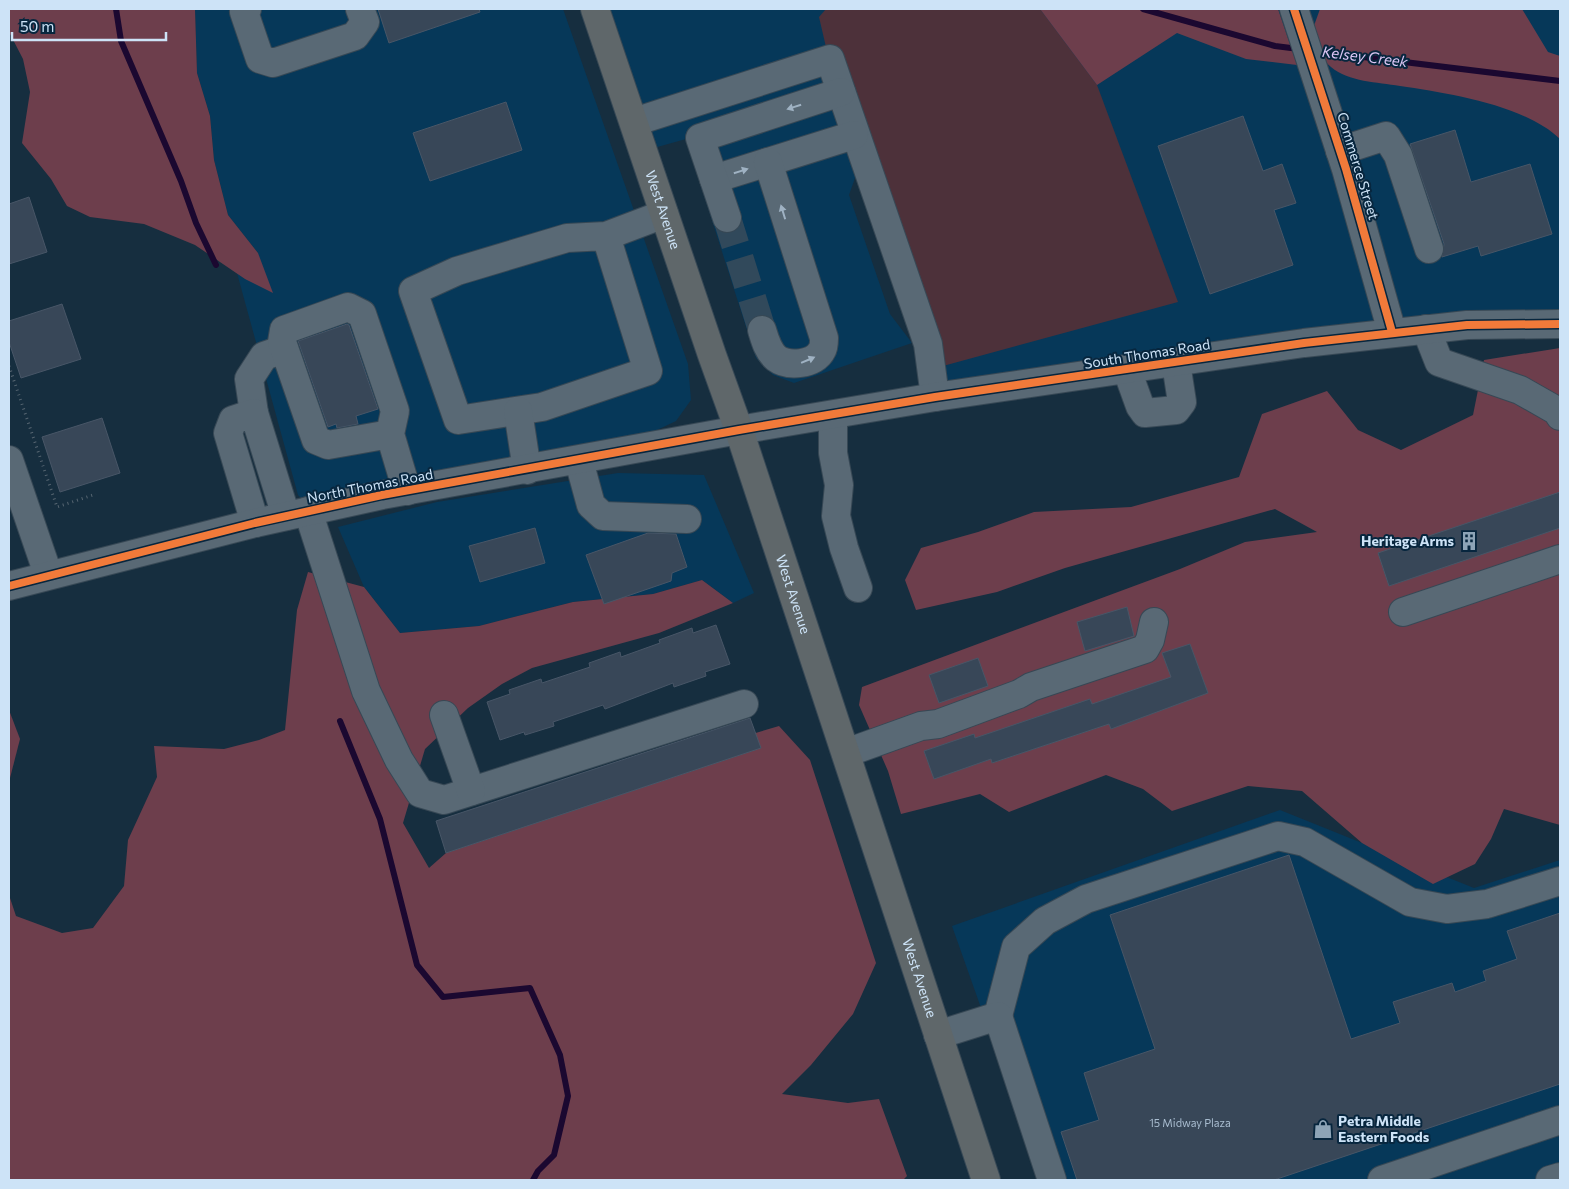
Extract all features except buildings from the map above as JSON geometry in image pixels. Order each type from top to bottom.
[{"type":"main road","name":"West Avenue","points":[[595,9],[739,430],[986,1180]]},
{"type":"street","points":[[247,9],[244,12],[260,59],[273,63],[355,36],[365,22],[360,9]]},
{"type":"street","name":"Commerce Street","points":[[1298,20],[1372,254],[1392,332]]},
{"type":"street","points":[[634,122],[830,59],[854,135],[928,344],[935,398]]},
{"type":"street","points":[[726,218],[700,138],[841,92]]},
{"type":"street","points":[[714,179],[854,135]]},
{"type":"street","points":[[1340,151],[1386,136],[1398,155],[1428,249]]},
{"type":"street","points":[[762,330],[775,358],[787,364],[799,363],[815,358],[822,350],[824,338],[768,162]]},
{"type":"street","points":[[606,236],[648,371],[542,407],[458,420],[413,290],[457,271],[567,238],[606,236],[664,214]]},
{"type":"street","points":[[390,434],[328,445],[316,440],[284,349],[282,342],[284,330],[348,307],[362,314],[395,411],[390,434],[407,491]]},
{"type":"street","name":"South Thomas Road","points":[[739,430],[935,398],[1392,332],[1467,325],[1560,324]]},
{"type":"street","points":[[1426,329],[1439,362],[1520,390],[1557,411],[1560,416]]},
{"type":"street","points":[[284,349],[264,356],[249,379],[254,413],[297,514],[366,691],[400,760],[420,793],[444,800],[744,704]]},
{"type":"street","points":[[1128,370],[1140,406],[1145,413],[1176,410],[1182,402],[1176,363]]},
{"type":"street","points":[[518,411],[527,470]]},
{"type":"street","points":[[254,413],[233,420],[228,432],[255,523]]},
{"type":"street","points":[[833,415],[833,453],[839,485],[836,516],[844,548],[858,588]]},
{"type":"street","name":"North Thomas Road","points":[[9,586],[48,574],[297,514],[407,491],[739,430]]},
{"type":"street","points":[[9,460],[48,574]]},
{"type":"street","points":[[578,460],[591,505],[603,516],[687,519]]},
{"type":"street","points":[[1403,612],[1560,559]]},
{"type":"street","points":[[846,754],[922,726],[938,724],[1019,694],[1031,687],[1145,649],[1150,640],[1154,622]]},
{"type":"street","points":[[444,715],[472,791]]},
{"type":"street","points":[[1052,1180],[998,1016],[1016,947],[1045,921],[1086,899],[1278,836],[1305,842],[1410,902],[1447,909],[1487,904],[1560,881]]},
{"type":"street","points":[[938,1035],[998,1016]]},
{"type":"street","points":[[1382,1180],[1560,1120]]},
{"type":"street","points":[[1550,1180],[1560,1177]]},
{"type":"path","points":[[9,366],[57,507],[96,494]]},
{"type":"shaded area","points":[[9,9],[195,9],[197,73],[210,116],[214,160],[228,215],[258,253],[273,293],[245,279],[195,245],[144,224],[90,217],[67,206],[51,179],[22,143],[30,92],[23,59],[9,32]]},
{"type":"shaded area","points":[[195,9],[563,9],[688,364],[691,400],[676,421],[636,440],[304,501],[298,495],[237,273],[245,279],[258,253],[228,215],[214,160],[210,116],[197,73]]},
{"type":"shaded area","points":[[595,9],[1560,9],[1560,324],[935,397],[862,158],[849,195],[890,314],[912,343],[794,383],[773,375],[756,358],[686,139],[643,151]]},
{"type":"shaded area","points":[[826,9],[1040,9],[1097,85],[1178,302],[932,369],[829,60],[819,17]]},
{"type":"shaded area","points":[[1040,9],[1278,9],[1297,65],[1246,59],[1177,33],[1097,85]]},
{"type":"shaded area","points":[[1320,9],[1522,9],[1548,52],[1560,56],[1560,139],[1545,127],[1527,117],[1485,102],[1440,92],[1364,81],[1338,72],[1325,60],[1311,34]]},
{"type":"shaded area","points":[[1560,348],[1560,825],[1504,809],[1491,839],[1475,864],[1433,884],[1362,843],[1302,791],[1248,786],[1172,811],[1143,789],[1106,775],[1009,812],[980,794],[901,814],[888,771],[859,705],[862,687],[1180,569],[1245,542],[1317,532],[1275,509],[1065,568],[997,592],[916,610],[905,580],[921,548],[978,532],[1034,512],[1131,507],[1239,477],[1262,414],[1327,391],[1358,430],[1401,450],[1473,415],[1484,360]]},
{"type":"shaded area","points":[[618,473],[704,475],[754,593],[733,603],[702,580],[653,594],[573,602],[479,626],[400,633],[364,587],[338,527],[437,502]]},
{"type":"shaded area","points":[[308,572],[364,587],[400,633],[479,626],[573,602],[653,594],[702,580],[733,603],[659,633],[532,668],[502,684],[468,708],[425,749],[403,823],[429,868],[446,853],[494,823],[729,741],[779,726],[810,760],[876,963],[853,1014],[811,1065],[782,1094],[848,1103],[879,1099],[907,1176],[903,1180],[9,1180],[9,895],[16,916],[62,933],[93,928],[124,886],[128,840],[157,777],[154,746],[224,749],[259,740],[285,730],[297,610]]},
{"type":"shaded area","points":[[9,710],[20,739],[9,782]]},
{"type":"shaded area","points":[[1280,810],[1474,888],[1560,860],[1560,1180],[1042,1180],[952,926]]},
{"type":"waterway","points":[[116,9],[121,41],[181,181],[196,223],[216,265]]},
{"type":"waterway","name":"Kelsey Creek","points":[[1143,9],[1275,46],[1299,49]]},
{"type":"waterway","name":"Kelsey Creek","points":[[1314,51],[1560,81]]},
{"type":"waterway","points":[[340,721],[380,819],[417,965],[443,997],[530,988],[560,1055],[568,1096],[554,1155],[538,1171],[533,1180]]},
{"type":"tunnel","points":[[727,218],[762,330]]},
{"type":"cycle path","points":[[1294,9],[1346,169],[1392,332]]},
{"type":"cycle path","points":[[9,586],[255,523],[382,495],[739,430],[935,397],[1304,343],[1467,325],[1560,324]]},
{"type":"place","name":"Heritage Arms","points":[[1469,541]]},
{"type":"place","name":"Petra Middle Eastern Foods","points":[[1323,1129]]}]
